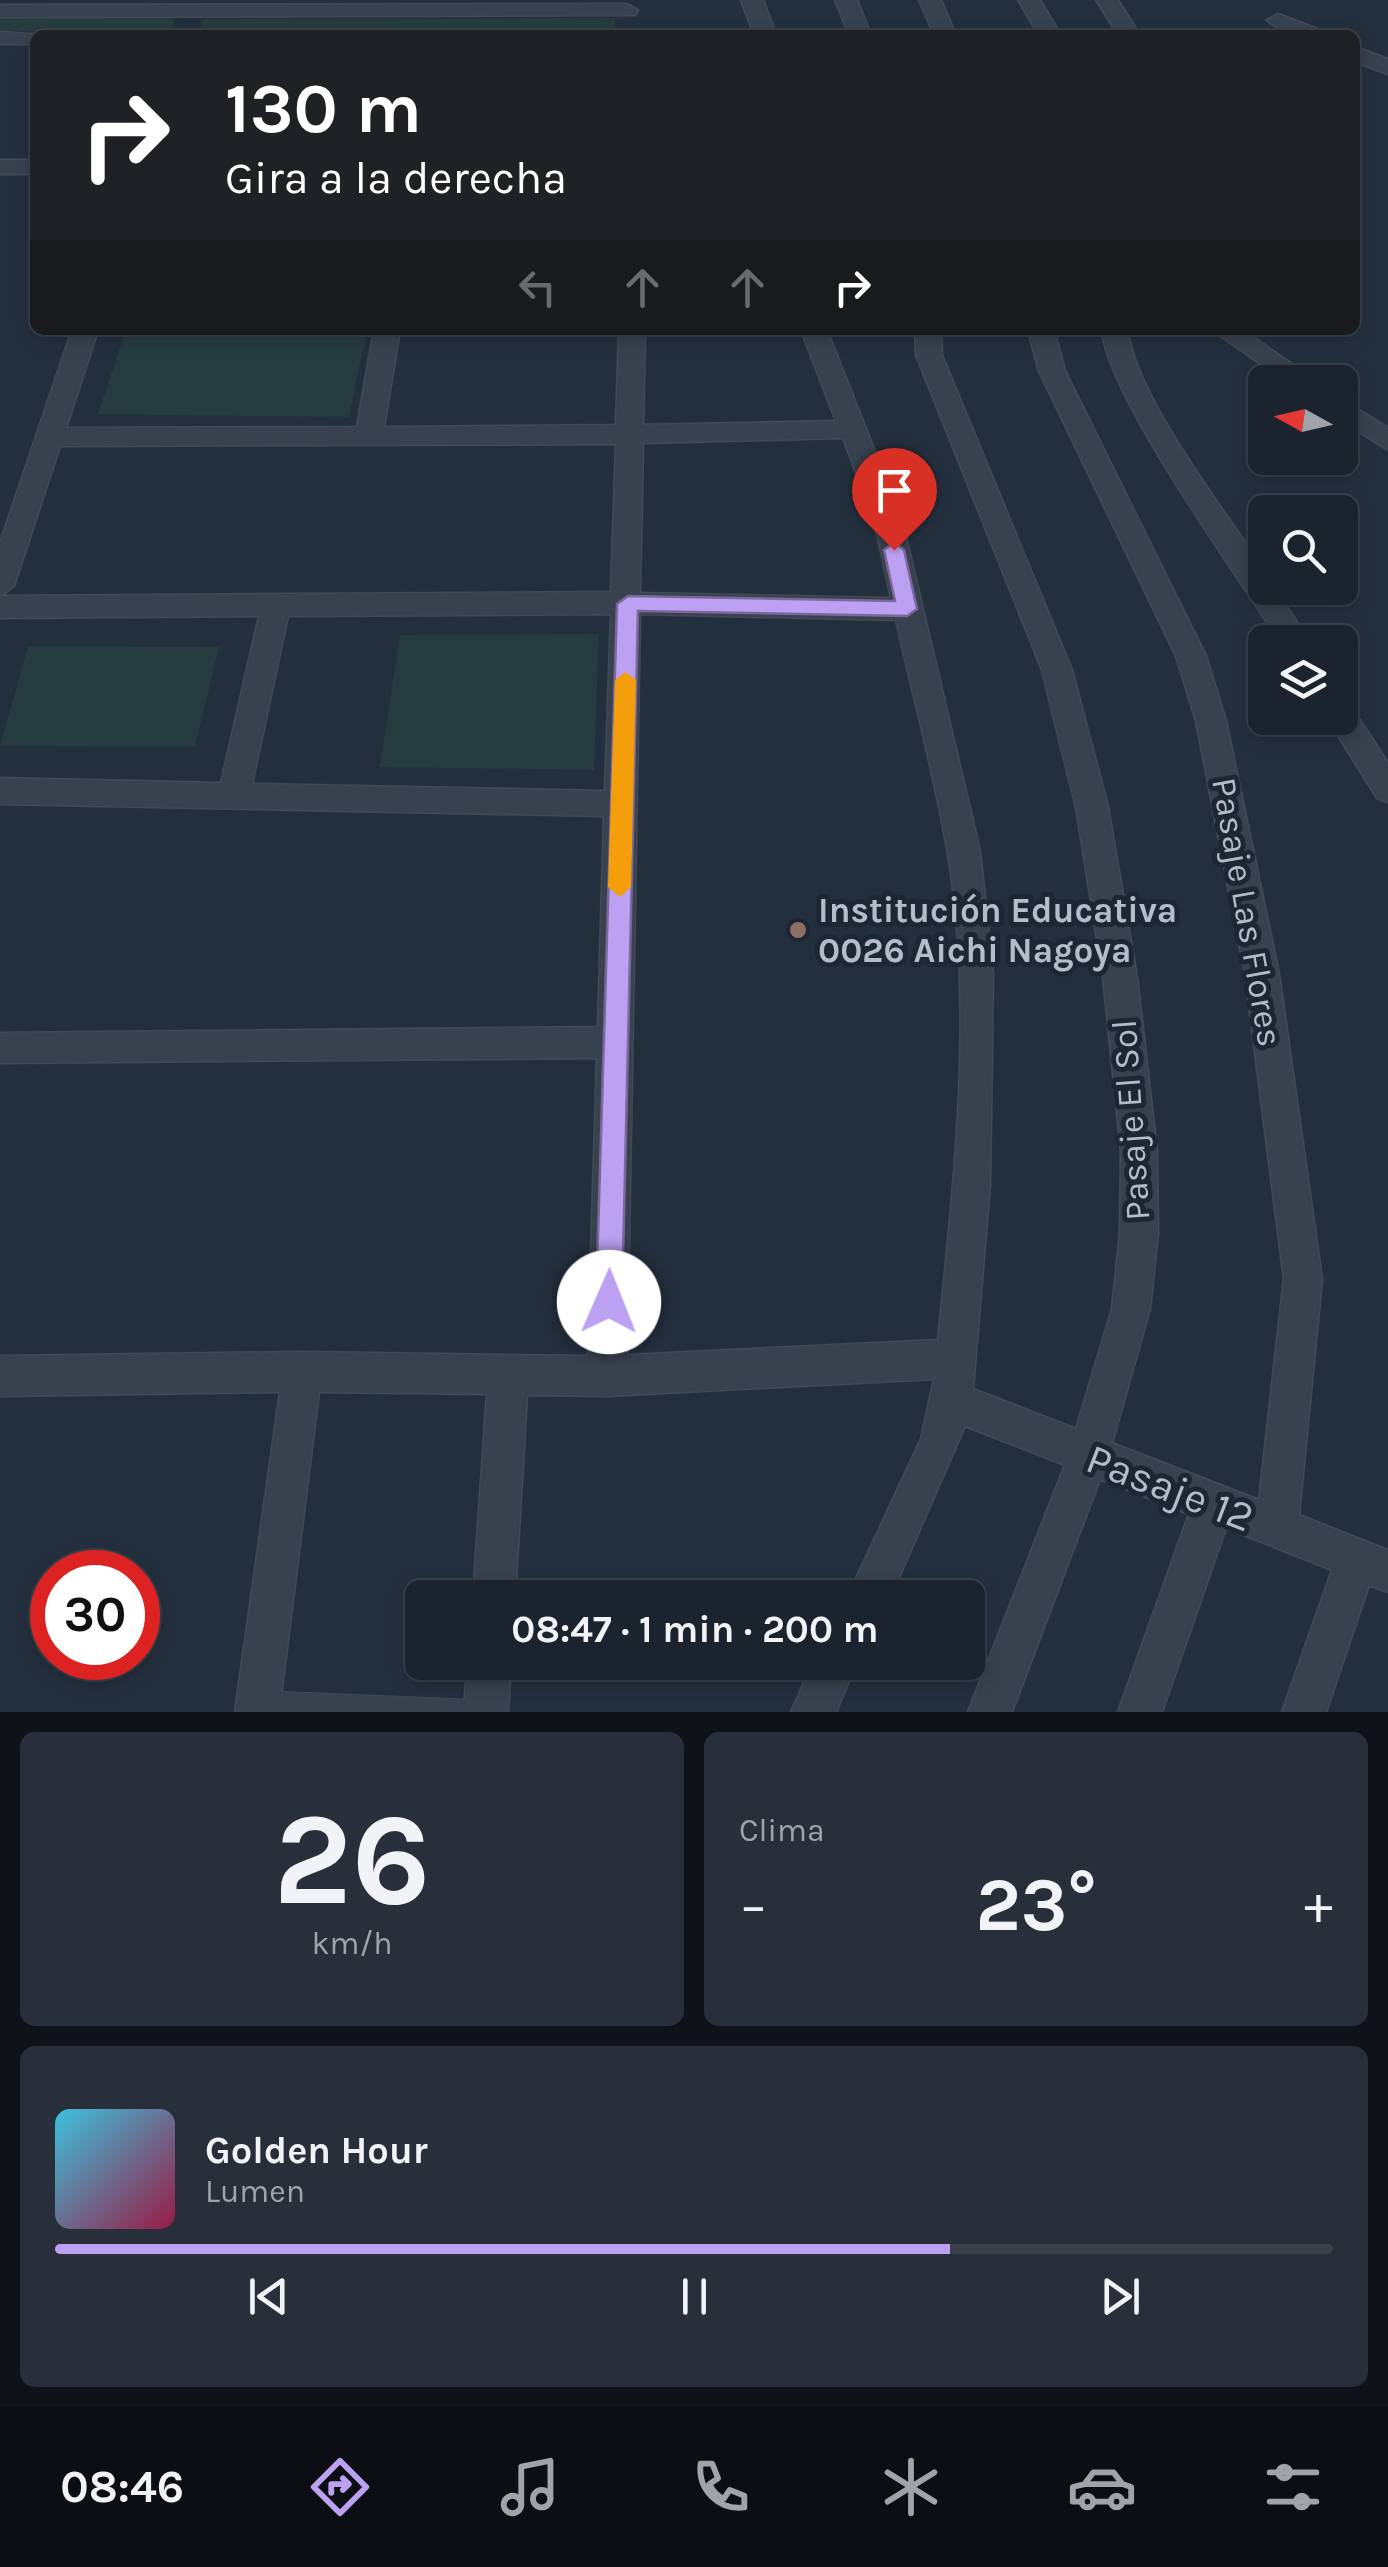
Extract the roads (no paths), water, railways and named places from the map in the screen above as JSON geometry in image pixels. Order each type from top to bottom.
[{"type":"street","points":[[752,0],[763,30]]},
{"type":"street","points":[[846,0],[858,30]]},
{"type":"street","points":[[930,0],[942,30]]},
{"type":"street","points":[[1029,0],[1047,30]]},
{"type":"street","points":[[1107,0],[1126,30]]},
{"type":"street","points":[[186,30],[194,5]]},
{"type":"street","points":[[0,11],[194,5],[626,5],[631,30]]},
{"type":"street","points":[[1278,20],[1301,30]]},
{"type":"street","points":[[0,38],[30,38]]},
{"type":"street","points":[[1360,56],[1388,68]]},
{"type":"street","points":[[0,167],[30,167]]},
{"type":"street","points":[[0,586],[83,335]]},
{"type":"street","points":[[369,433],[386,335]]},
{"type":"street","points":[[607,1376],[632,335]]},
{"type":"street","points":[[816,335],[856,429],[888,520],[964,851],[976,975],[972,1184],[952,1401],[940,1444],[876,1580]]},
{"type":"street","name":"Pasaje Las Flores","points":[[1042,335],[1052,370],[1191,656],[1211,721],[1262,974],[1303,1279],[1277,1528]]},
{"type":"street","points":[[1115,335],[1117,352],[1158,428],[1284,625]]},
{"type":"street","points":[[1233,335],[1279,365]]},
{"type":"street","name":"Pasaje El Sol","points":[[928,343],[1057,670],[1092,807],[1120,977],[1139,1152],[1139,1232],[1131,1309],[1088,1458],[990,1712]]},
{"type":"street","points":[[1358,420],[1388,442]]},
{"type":"street","points":[[50,438],[369,433],[630,438],[856,429]]},
{"type":"street","points":[[0,607],[628,604],[907,609]]},
{"type":"street","points":[[233,798],[276,605]]},
{"type":"street","points":[[1353,735],[1388,790]]},
{"type":"street","points":[[0,791],[622,804]]},
{"type":"street","points":[[0,1048],[616,1042]]},
{"type":"street","points":[[0,1376],[302,1372],[607,1376],[955,1360]]},
{"type":"street","points":[[257,1707],[302,1372]]},
{"type":"street","points":[[495,1580],[508,1376]]},
{"type":"street","name":"Pasaje 12","points":[[952,1401],[1088,1458],[1372,1566]]},
{"type":"street","points":[[1140,1712],[1213,1504]]},
{"type":"street","points":[[1304,1712],[1372,1566]]},
{"type":"street","points":[[486,1712],[488,1680]]},
{"type":"street","points":[[813,1712],[828,1680]]},
{"type":"lane","points":[[257,1707],[476,1712]]},
{"type":"place","name":"Institución Educativa 0026 Aichi Nagoya","points":[[798,930]]}]
